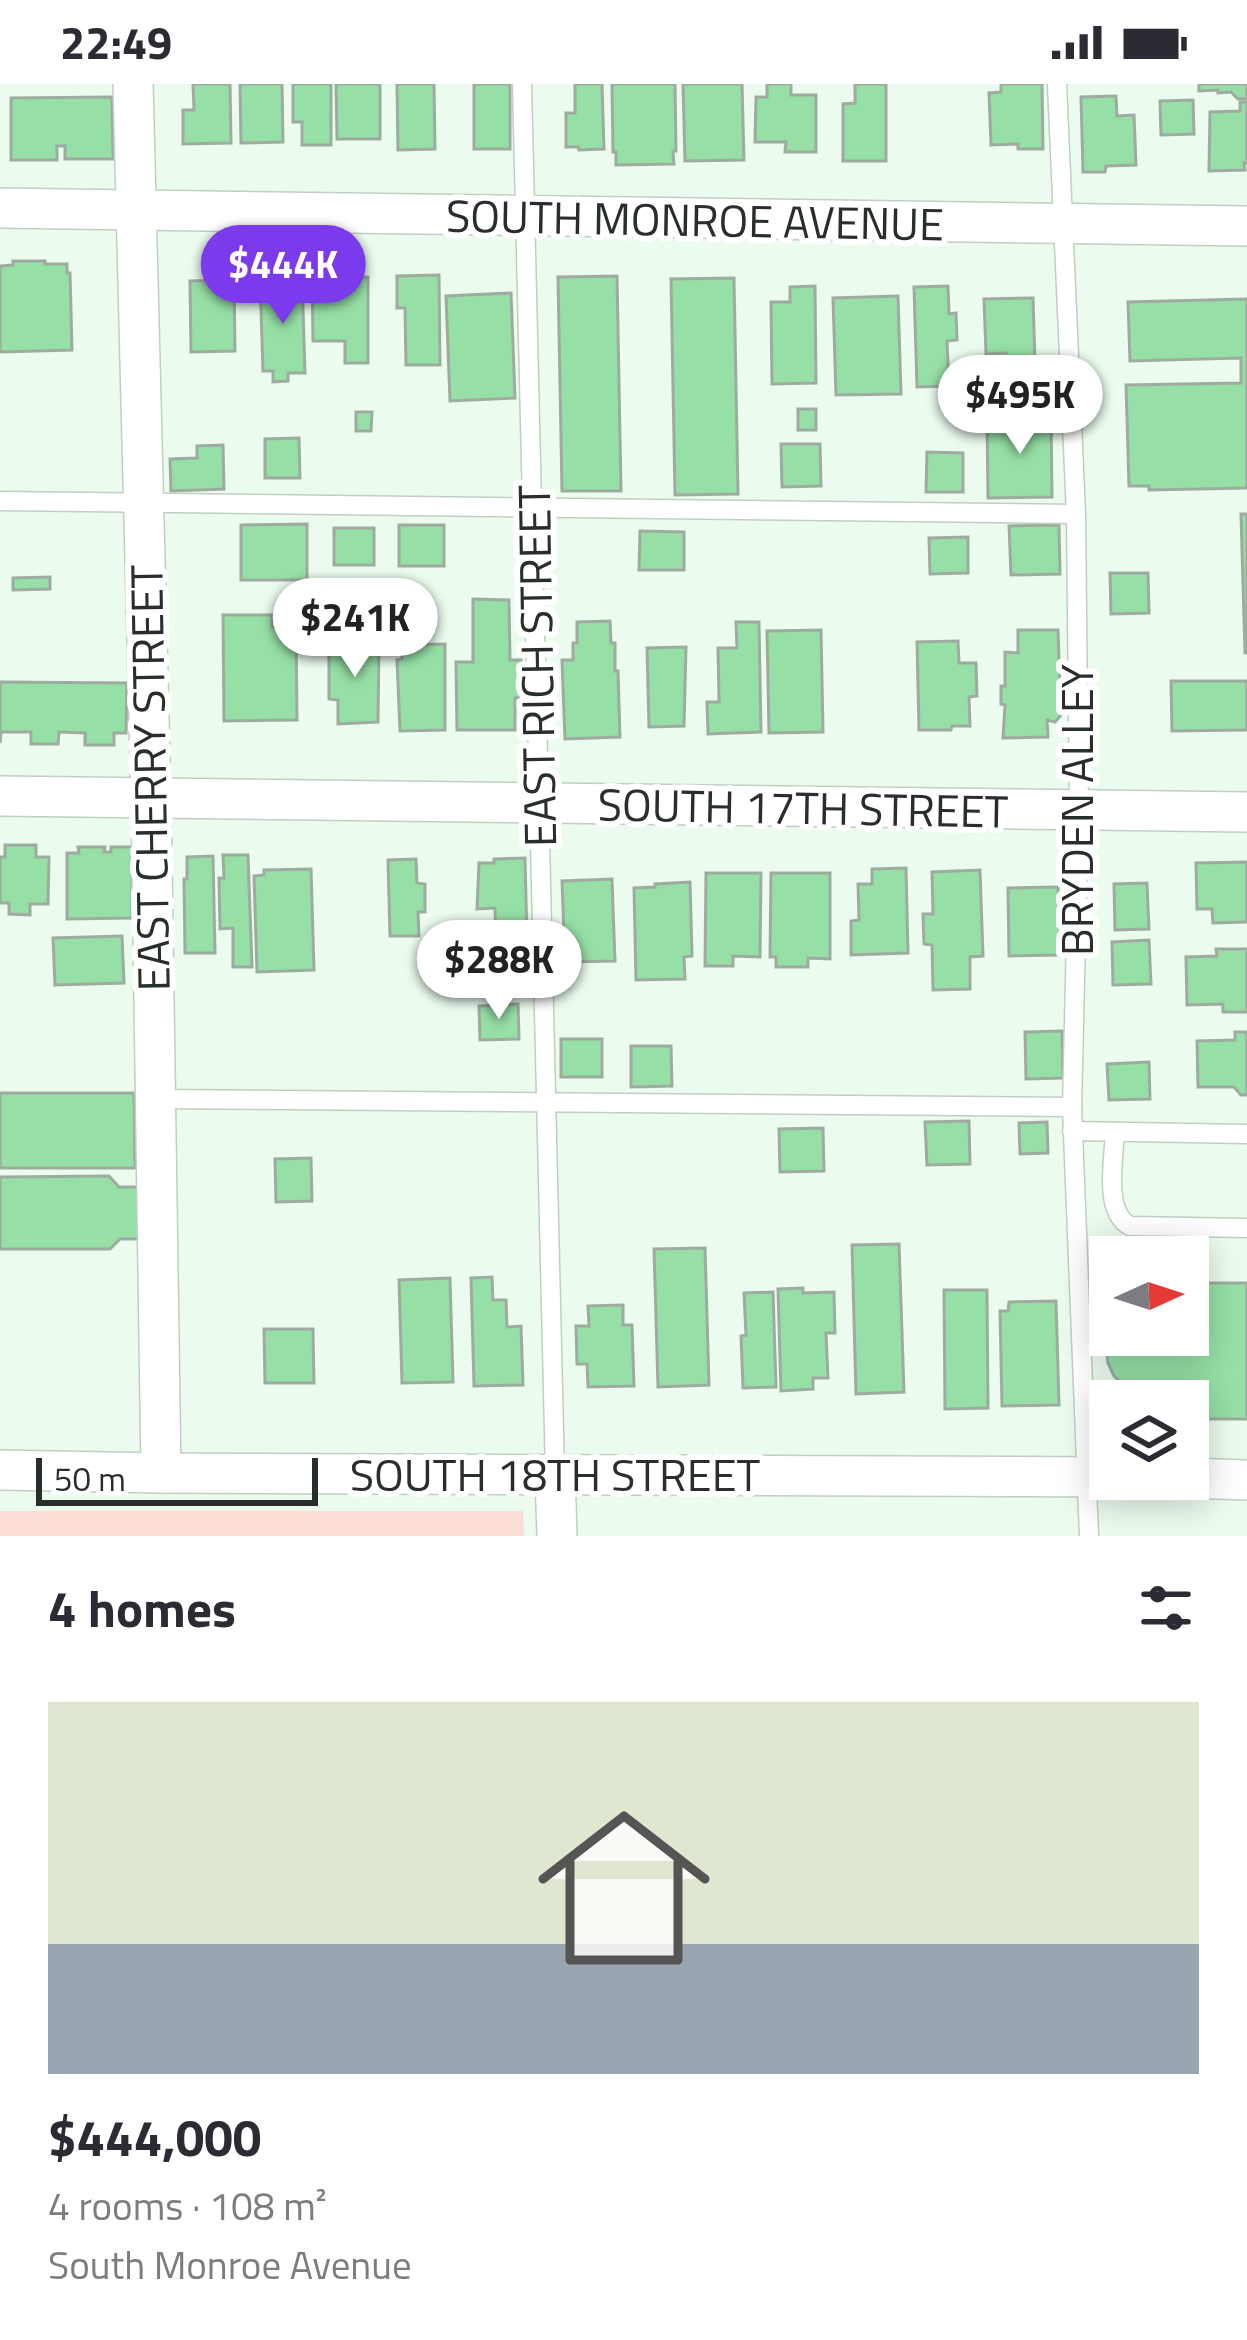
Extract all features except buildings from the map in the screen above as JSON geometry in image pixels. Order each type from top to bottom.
[{"type":"street","name":"EAST CHERRY STREET","points":[[133,84],[151,797],[161,1473]]},
{"type":"street","name":"SOUTH MONROE AVENUE","points":[[0,208],[1247,226]]},
{"type":"street","name":"SOUTH 17TH STREET","points":[[0,796],[1247,812]]},
{"type":"street","name":"SOUTH 18TH STREET","points":[[0,1470],[1089,1476]]},
{"type":"street","name":"EAST RICH STREET","points":[[556,1474],[557,1536]]},
{"type":"street","points":[[1209,1479],[1247,1480]]},
{"type":"lane","name":"EAST RICH STREET","points":[[522,84],[556,1474]]},
{"type":"lane","name":"BRYDEN ALLEY","points":[[1058,84],[1076,514],[1079,811],[1072,1131],[1091,1380]]},
{"type":"lane","points":[[0,501],[1076,514]]},
{"type":"lane","points":[[155,1100],[1072,1108]]},
{"type":"lane","points":[[1072,1131],[1247,1134]]},
{"type":"lane","points":[[1114,1132],[1113,1208],[1120,1221],[1130,1226],[1247,1228]]},
{"type":"lane","name":"BRYDEN ALLEY","points":[[1089,1536],[1095,1500]]},
{"type":"shaded area","points":[[0,1511],[523,1511],[524,1536],[0,1536]]}]
